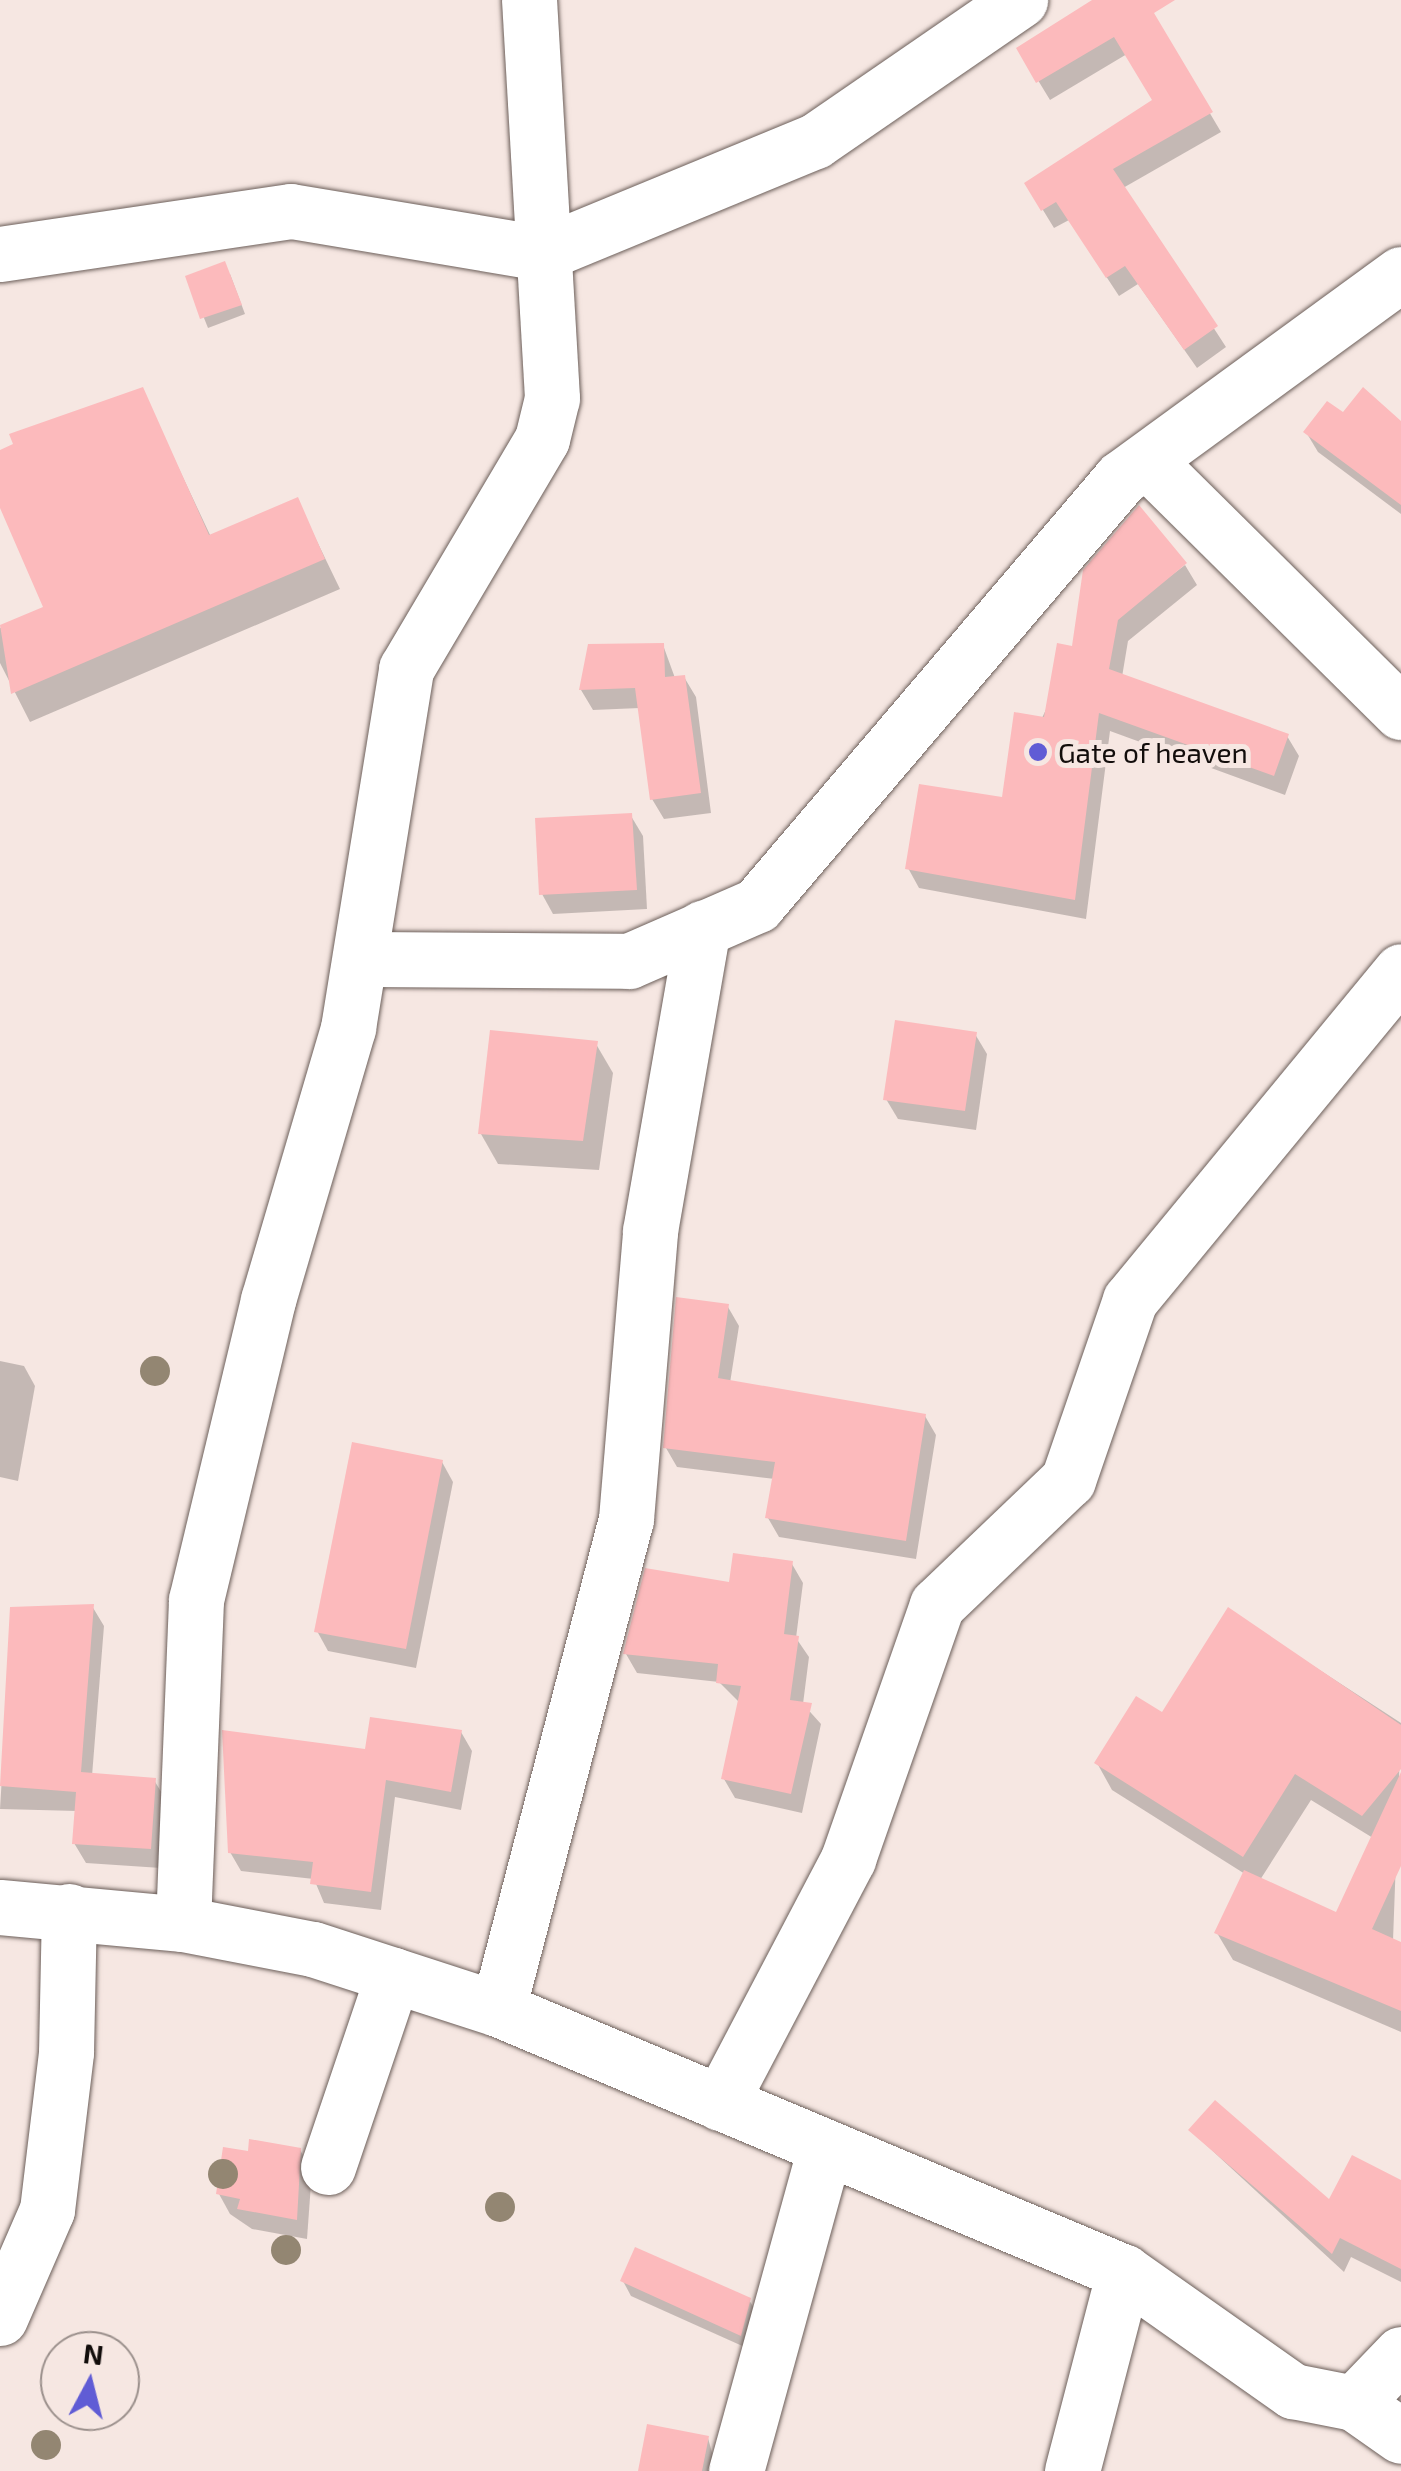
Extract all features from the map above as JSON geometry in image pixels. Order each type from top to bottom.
[{"type":"street","points":[[182,1924],[196,1600],[360,959],[411,654],[542,439],[552,398],[529,0]]},
{"type":"street","points":[[0,254],[290,211],[543,253],[815,141],[1020,0]]},
{"type":"street","points":[[360,959],[629,961],[757,905],[1121,478],[1401,274]]},
{"type":"street","points":[[1147,461],[1401,712]]},
{"type":"street","points":[[498,2009],[626,1519],[650,1231],[703,928]]},
{"type":"street","points":[[720,2103],[848,1858],[937,1604],[1068,1480],[1130,1300],[1401,971]]},
{"type":"street","points":[[0,1907],[182,1924],[392,1975],[498,2009],[1124,2272],[1293,2391],[1354,2402],[1401,2436]]},
{"type":"street","points":[[0,2318],[47,2210],[66,2052],[68,1911]]},
{"type":"street","points":[[328,2166],[392,1975]]},
{"type":"street","points":[[736,2471],[826,2147]]},
{"type":"street","points":[[1072,2471],[1124,2272]]},
{"type":"street","points":[[1354,2402],[1401,2354]]},
{"type":"building","points":[[1092,0],[1175,0],[1154,13],[1213,112],[1113,169],[1218,326],[1184,350],[1125,266],[1106,278],[1056,202],[1041,211],[1024,183],[1152,100],[1114,37],[1036,83],[1016,48]]},
{"type":"building","points":[[225,261],[242,305],[200,319],[185,276]]},
{"type":"building","points":[[143,387],[209,535],[298,497],[325,559],[11,694],[0,625],[43,607],[0,508],[0,450],[13,444],[9,434]]},
{"type":"building","points":[[1363,387],[1401,421],[1401,505],[1303,432],[1327,401],[1343,412]]},
{"type":"building","points":[[1139,505],[1187,563],[1118,620],[1109,669],[1289,734],[1274,776],[1099,713],[1075,900],[905,869],[919,784],[1002,797],[1014,712],[1044,717],[1057,643],[1072,646],[1083,570]]},
{"type":"building","points":[[664,643],[665,677],[685,675],[701,793],[650,800],[635,688],[579,690],[588,644]]},
{"type":"building","points":[[632,813],[637,890],[539,895],[535,818]]},
{"type":"building","points":[[895,1020],[977,1032],[965,1111],[883,1100]]},
{"type":"building","points":[[490,1030],[598,1041],[583,1141],[478,1134]]},
{"type":"building","points":[[676,1297],[729,1304],[718,1378],[926,1414],[906,1541],[765,1518],[775,1462],[663,1448]]},
{"type":"building","points":[[352,1442],[443,1460],[406,1649],[314,1632]]},
{"type":"building","points":[[733,1553],[793,1561],[784,1634],[799,1636],[790,1700],[812,1703],[791,1794],[721,1779],[741,1686],[716,1683],[718,1664],[623,1654],[645,1568],[729,1582]]},
{"type":"building","points":[[94,1604],[81,1772],[156,1778],[151,1849],[72,1844],[76,1792],[0,1786],[10,1607]]},
{"type":"building","points":[[1228,1607],[1401,1725],[1401,1769],[1362,1816],[1295,1774],[1243,1857],[1094,1763],[1136,1696],[1162,1712]]},
{"type":"building","points":[[370,1717],[462,1730],[451,1792],[386,1780],[371,1892],[310,1884],[313,1862],[228,1853],[222,1730],[365,1749]]},
{"type":"building","points":[[1401,1772],[1401,1866],[1372,1929],[1401,1942],[1401,2011],[1214,1933],[1244,1870],[1336,1912]]},
{"type":"building","points":[[1215,2100],[1329,2199],[1352,2155],[1401,2180],[1401,2269],[1340,2238],[1332,2254],[1188,2130]]},
{"type":"building","points":[[249,2139],[301,2148],[297,2220],[237,2209],[240,2199],[216,2194],[223,2147],[248,2151]]},
{"type":"building","points":[[635,2247],[751,2298],[741,2336],[620,2281]]},
{"type":"building","points":[[647,2424],[709,2436],[702,2471],[638,2471]]},
{"type":"place","name":"Gate of heaven","points":[[1038,752]]}]
